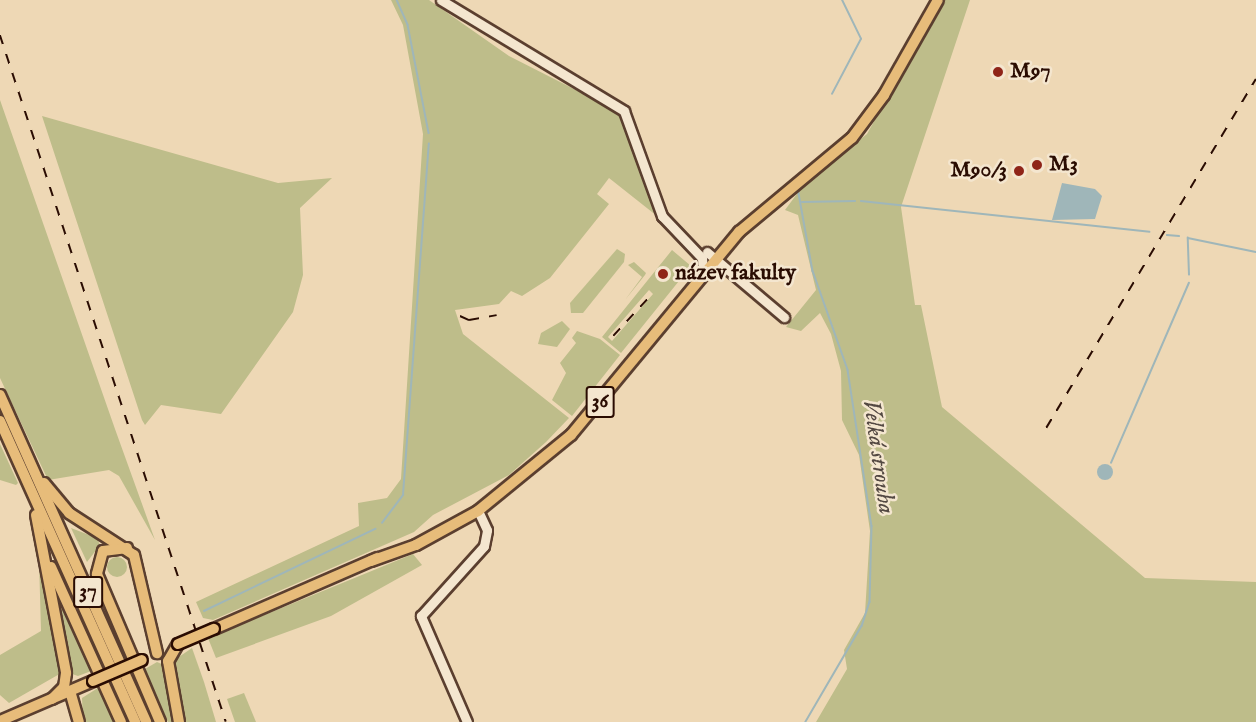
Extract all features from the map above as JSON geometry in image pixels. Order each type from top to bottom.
[{"type":"main road","name":"36","points":[[0,721],[449,528],[478,511],[570,435],[703,274],[708,257],[723,249],[788,190],[835,154],[872,112],[938,0]]},
{"type":"main road","name":"37","points":[[0,395],[146,722]]},
{"type":"main road","name":"37","points":[[0,421],[135,722]]},
{"type":"main road","points":[[30,461],[69,513],[134,555]]},
{"type":"main road","points":[[30,489],[44,551],[66,673],[65,685],[52,699],[75,708]]},
{"type":"main road","points":[[157,653],[134,555],[121,546],[109,547],[96,570],[159,722]]},
{"type":"main road","points":[[44,551],[121,722]]},
{"type":"main road","points":[[178,644],[168,661],[179,722]]},
{"type":"main road","points":[[70,691],[79,722]]},
{"type":"street","points":[[441,0],[624,111],[662,216],[690,243],[784,317]]},
{"type":"street","points":[[467,722],[421,616],[484,546],[487,530],[478,511]]},
{"type":"shaded area","points":[[391,0],[429,0],[509,56],[625,115],[657,216],[609,178],[597,194],[609,204],[550,278],[522,296],[511,291],[499,304],[455,310],[463,334],[569,418],[509,475],[433,515],[414,532],[213,620],[203,618],[196,602],[359,526],[358,503],[387,498],[401,479],[423,134],[403,25]]},
{"type":"shaded area","points":[[942,0],[970,0],[901,207],[915,305],[921,305],[942,407],[1145,578],[1256,582],[1256,722],[816,722],[847,669],[844,650],[865,613],[870,531],[859,455],[842,420],[841,371],[831,334],[820,313],[801,331],[786,327],[816,290],[798,215],[785,210],[805,183],[867,134]]},
{"type":"shaded area","points":[[0,100],[155,540],[119,476],[109,470],[48,480],[0,378]]},
{"type":"shaded area","points":[[42,116],[278,183],[332,178],[300,208],[303,275],[293,312],[221,414],[161,405],[145,425]]},
{"type":"shaded area","points":[[617,249],[625,254],[624,262],[583,313],[571,313],[570,303]]},
{"type":"shaded area","points":[[672,250],[691,266],[621,353],[602,337]],"holes":[[[649,290],[653,294],[612,341],[608,337]]]},
{"type":"shaded area","points":[[634,262],[646,273],[625,300],[642,277],[628,265]]},
{"type":"shaded area","points":[[562,321],[570,329],[557,347],[538,344],[541,333]]},
{"type":"shaded area","points":[[577,331],[600,339],[620,355],[572,416],[552,400],[566,373],[560,363],[576,343],[572,338]]},
{"type":"shaded area","points":[[0,444],[18,483],[16,485],[0,480]]},
{"type":"shaded area","points":[[71,528],[97,538],[100,545],[87,562]]},
{"type":"shaded area","points":[[413,554],[422,565],[331,616],[216,658],[208,638]]},
{"type":"shaded area","points":[[117,557],[124,560],[127,567],[124,574],[117,577],[110,574],[107,567],[110,560]]},
{"type":"shaded area","points":[[39,560],[63,672],[9,703],[0,695],[0,655],[41,631]]},
{"type":"shaded area","points":[[51,575],[94,670],[78,676],[72,674]]},
{"type":"shaded area","points":[[192,648],[216,722],[183,722],[173,661]]},
{"type":"shaded area","points":[[157,662],[164,665],[174,722],[168,722],[145,669]]},
{"type":"shaded area","points":[[101,686],[117,722],[83,722],[82,698]]},
{"type":"shaded area","points":[[244,693],[256,722],[235,722],[227,699]]},
{"type":"water","points":[[1062,183],[1095,189],[1102,196],[1095,219],[1052,220]]},
{"type":"water","points":[[1102,464],[1108,464],[1113,472],[1111,478],[1102,480],[1097,475],[1097,469]]},
{"type":"waterway","points":[[397,0],[408,25],[429,133]]},
{"type":"waterway","name":"Velká strouha","points":[[832,94],[861,39],[842,0]]},
{"type":"waterway","points":[[382,523],[403,495],[429,144]]},
{"type":"waterway","name":"Velká strouha","points":[[798,188],[813,271],[848,370],[872,526],[870,602],[862,626],[806,722]]},
{"type":"waterway","points":[[802,202],[855,201]]},
{"type":"waterway","points":[[861,201],[1149,232]]},
{"type":"waterway","points":[[1167,235],[1179,236]]},
{"type":"waterway","points":[[1189,275],[1188,238],[1256,252]]},
{"type":"waterway","points":[[1111,463],[1189,283]]},
{"type":"waterway","points":[[204,611],[375,529]]},
{"type":"railway","points":[[0,35],[226,722]]},
{"type":"railway","points":[[1046,428],[1256,79]]},
{"type":"railway","points":[[613,336],[652,294]]},
{"type":"railway","points":[[460,316],[469,320],[497,315]]},
{"type":"place","name":"M97","points":[[998,72]]},
{"type":"place","name":"M3","points":[[1037,165]]},
{"type":"place","name":"M90/3","points":[[1019,171]]},
{"type":"place","name":"název fakulty","points":[[663,274]]}]
